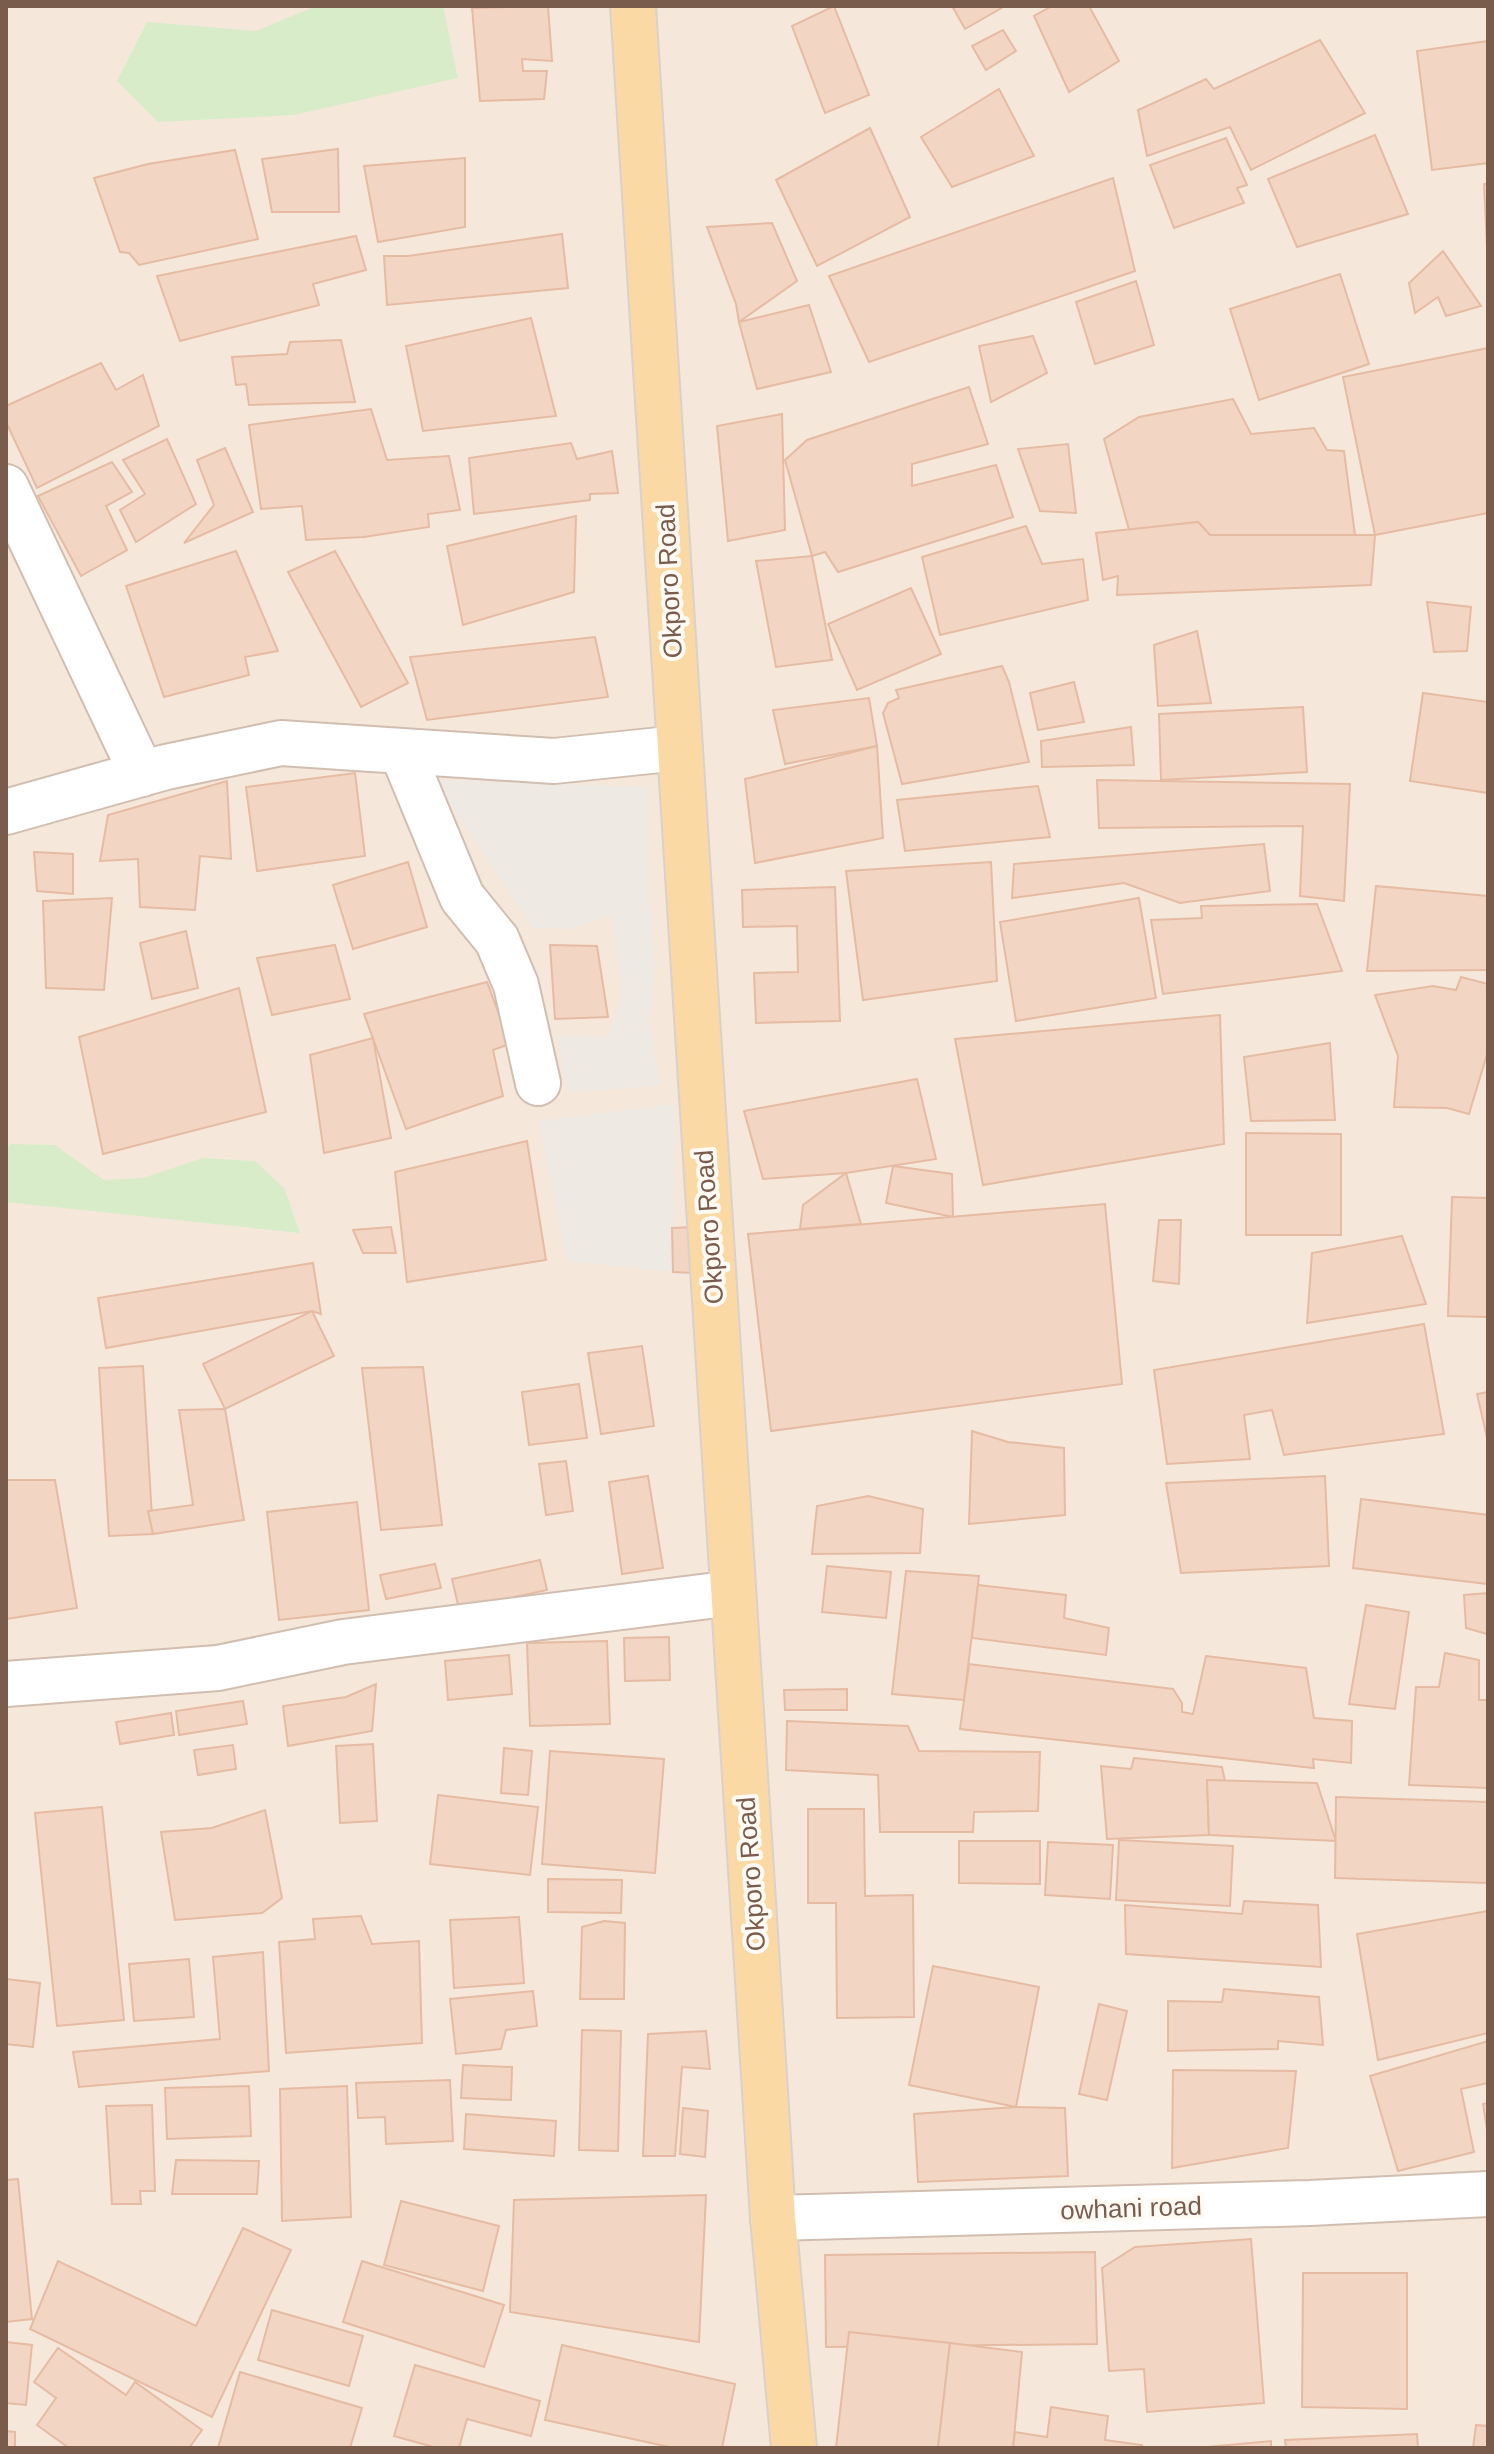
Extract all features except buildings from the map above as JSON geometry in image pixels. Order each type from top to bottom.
[{"type":"main road","name":"Okporo Road","points":[[633,6],[773,2218],[794,2448]]},
{"type":"street","points":[[6,487],[142,774]]},
{"type":"street","points":[[6,812],[142,774],[281,743],[554,761],[679,748]]},
{"type":"street","points":[[402,752],[462,897],[497,940],[516,985],[538,1083]]},
{"type":"street","points":[[6,1684],[218,1668],[343,1642],[733,1593]]},
{"type":"street","name":"owhani road","points":[[773,2218],[1310,2203],[1488,2194]]},
{"type":"shaded area","points":[[6,6],[1488,6],[1488,2448],[6,2448]]},
{"type":"shaded area","points":[[434,780],[648,787],[649,898],[655,967],[649,1023],[661,1085],[569,1093],[556,1035],[608,1037],[623,995],[611,915],[572,929],[533,928]]},
{"type":"shaded area","points":[[675,1104],[673,1272],[567,1261],[539,1121]]},
{"type":"green space","points":[[316,6],[443,6],[458,78],[294,115],[158,122],[117,81],[147,22],[256,31]]},
{"type":"green space","points":[[11,1144],[55,1145],[104,1180],[143,1178],[203,1158],[255,1161],[284,1188],[300,1233],[6,1202],[6,1147]]}]
